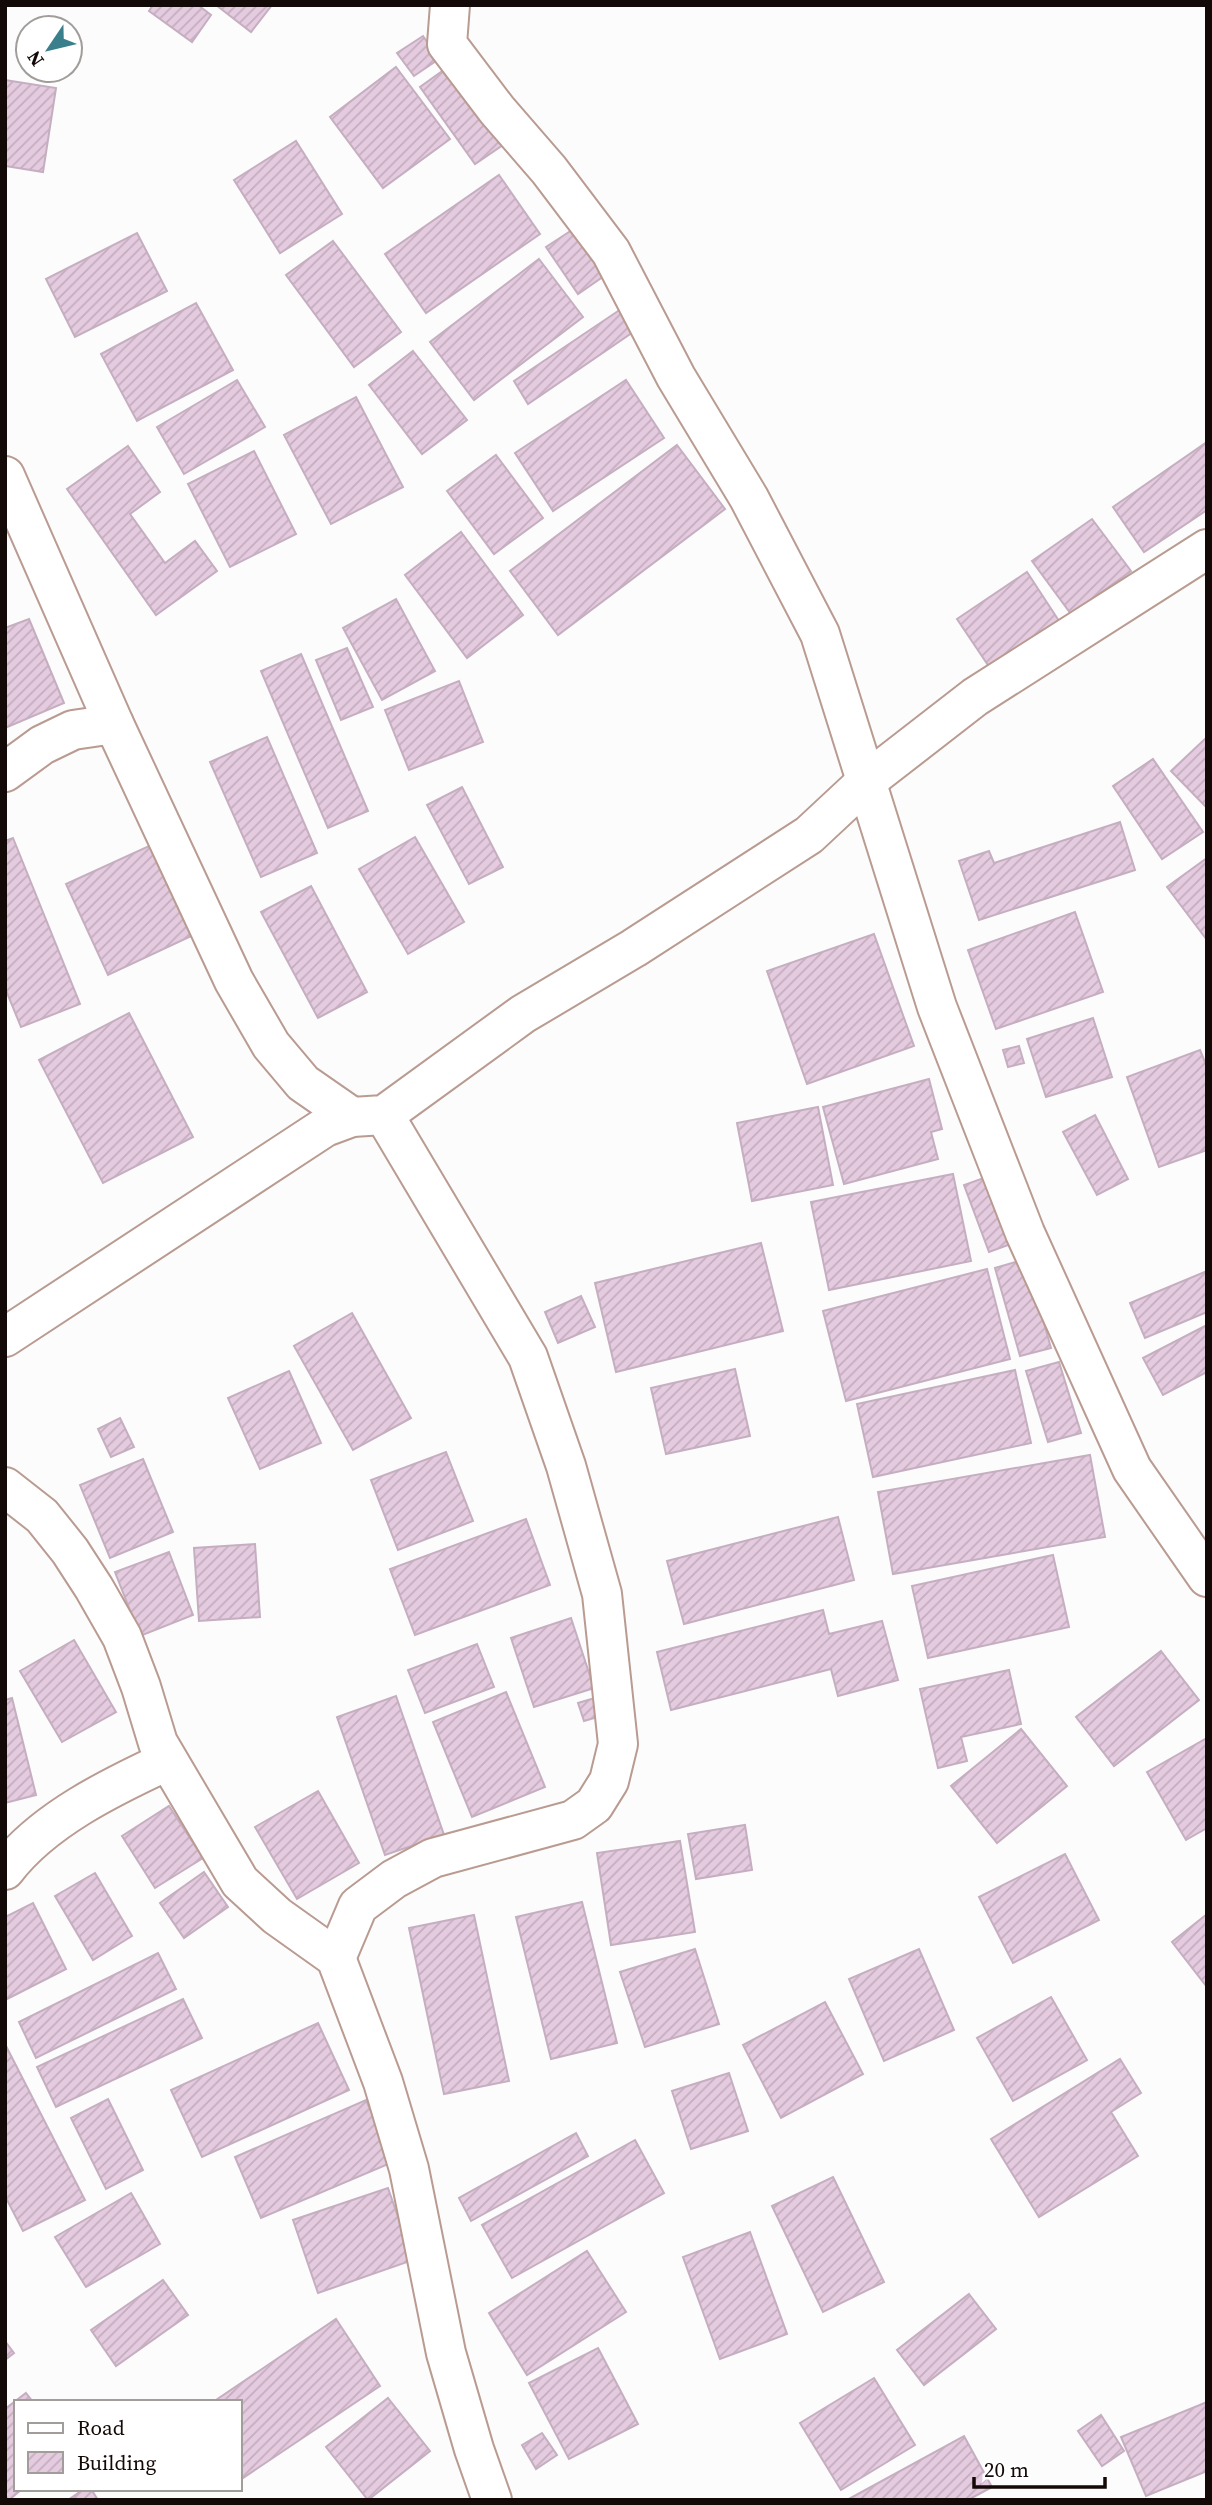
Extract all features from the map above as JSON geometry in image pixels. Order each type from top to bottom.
[{"type":"street","points":[[450,5],[447,44],[611,252],[676,377],[749,498],[820,634],[868,780],[937,1007],[1025,1233],[1132,1469],[1207,1577]]},
{"type":"street","points":[[5,476],[114,724],[234,981],[271,1045],[303,1083],[368,1116],[528,1357],[566,1466],[601,1594],[618,1744],[609,1781],[594,1805],[573,1820],[433,1858],[394,1879],[358,1906],[336,1958]]},
{"type":"street","points":[[5,1337],[325,1127],[368,1116],[523,1014],[634,948],[809,835],[868,780],[975,697],[1207,549]]},
{"type":"street","points":[[5,772],[42,745],[73,730],[114,724]]},
{"type":"street","points":[[5,1487],[42,1517],[70,1551],[94,1588],[122,1637],[158,1743],[240,1882],[277,1916],[336,1958],[383,2082],[409,2169],[446,2353],[492,2500]]},
{"type":"street","points":[[5,1870],[21,1849],[101,1793],[167,1761]]},
{"type":"building","points":[[153,5],[198,5],[211,15],[192,42],[149,11]]},
{"type":"building","points":[[216,5],[272,5],[251,32]]},
{"type":"building","points":[[423,36],[439,59],[414,76],[397,53]]},
{"type":"building","points":[[396,67],[450,139],[383,188],[330,117]]},
{"type":"building","points":[[448,67],[503,145],[475,164],[420,87]]},
{"type":"building","points":[[5,80],[14,81],[14,84],[56,88],[43,172],[5,166]]},
{"type":"building","points":[[296,141],[342,214],[280,253],[234,180]]},
{"type":"building","points":[[499,175],[540,234],[426,313],[385,254]]},
{"type":"building","points":[[575,228],[607,274],[578,294],[546,247]]},
{"type":"building","points":[[137,233],[167,291],[75,337],[46,279]]},
{"type":"building","points":[[333,241],[401,332],[354,367],[286,275]]},
{"type":"building","points":[[539,259],[583,317],[474,400],[430,342]]},
{"type":"building","points":[[196,303],[233,370],[137,421],[101,354]]},
{"type":"building","points":[[624,307],[639,328],[528,404],[514,381]]},
{"type":"building","points":[[413,351],[467,420],[422,454],[369,385]]},
{"type":"building","points":[[237,380],[265,427],[184,474],[157,427]]},
{"type":"building","points":[[626,380],[664,438],[553,511],[515,453]]},
{"type":"building","points":[[356,397],[403,487],[331,524],[284,435]]},
{"type":"building","points":[[1207,442],[1207,510],[1144,552],[1113,507]]},
{"type":"building","points":[[677,445],[725,509],[558,635],[510,571]]},
{"type":"building","points":[[128,446],[160,492],[130,514],[165,563],[195,541],[217,571],[156,615],[67,489]]},
{"type":"building","points":[[254,451],[296,534],[230,567],[188,484]]},
{"type":"building","points":[[496,455],[543,518],[494,554],[447,491]]},
{"type":"building","points":[[1092,519],[1131,571],[1071,614],[1032,561]]},
{"type":"building","points":[[461,532],[523,615],[467,658],[405,575]]},
{"type":"building","points":[[1027,572],[1061,624],[992,671],[957,619]]},
{"type":"building","points":[[396,599],[435,671],[382,700],[343,628]]},
{"type":"building","points":[[29,619],[64,703],[5,728],[5,628]]},
{"type":"building","points":[[347,648],[373,707],[341,720],[316,660]]},
{"type":"building","points":[[301,654],[368,811],[328,828],[261,671]]},
{"type":"building","points":[[459,681],[483,742],[409,770],[385,710]]},
{"type":"building","points":[[267,737],[317,853],[261,877],[210,762]]},
{"type":"building","points":[[1207,737],[1207,808],[1171,771]]},
{"type":"building","points":[[1153,759],[1203,832],[1162,859],[1113,786]]},
{"type":"building","points":[[462,787],[503,867],[469,884],[427,805]]},
{"type":"building","points":[[1120,822],[1135,870],[979,920],[959,861],[989,851],[994,863]]},
{"type":"building","points":[[415,837],[464,922],[408,954],[359,869]]},
{"type":"building","points":[[13,838],[80,1004],[21,1027],[5,988],[5,841]]},
{"type":"building","points":[[160,841],[202,931],[108,975],[66,884]]},
{"type":"building","points":[[1207,858],[1207,940],[1167,887]]},
{"type":"building","points":[[311,886],[367,992],[318,1018],[261,912]]},
{"type":"building","points":[[1075,912],[1103,992],[996,1029],[968,950]]},
{"type":"building","points":[[874,934],[914,1046],[807,1084],[767,971]]},
{"type":"building","points":[[129,1013],[193,1137],[103,1183],[39,1060]]},
{"type":"building","points":[[1093,1018],[1112,1077],[1046,1097],[1027,1039]]},
{"type":"building","points":[[1019,1046],[1024,1063],[1008,1067],[1003,1050]]},
{"type":"building","points":[[1200,1050],[1207,1067],[1207,1150],[1159,1167],[1127,1077]]},
{"type":"building","points":[[929,1079],[942,1129],[931,1132],[938,1159],[844,1184],[823,1107]]},
{"type":"building","points":[[818,1107],[833,1185],[752,1201],[737,1123]]},
{"type":"building","points":[[1095,1115],[1128,1179],[1097,1195],[1063,1132]]},
{"type":"building","points":[[953,1174],[971,1261],[829,1290],[811,1202]]},
{"type":"building","points":[[995,1174],[1019,1241],[989,1252],[964,1185]]},
{"type":"building","points":[[761,1243],[783,1331],[616,1372],[595,1283]]},
{"type":"building","points":[[1026,1259],[1051,1348],[1020,1356],[995,1268]]},
{"type":"building","points":[[987,1269],[1010,1359],[846,1401],[823,1311]]},
{"type":"building","points":[[1207,1271],[1207,1312],[1145,1338],[1130,1303]]},
{"type":"building","points":[[581,1296],[595,1327],[558,1343],[545,1312]]},
{"type":"building","points":[[352,1313],[411,1418],[353,1450],[294,1346]]},
{"type":"building","points":[[1207,1325],[1207,1372],[1163,1395],[1143,1358]]},
{"type":"building","points":[[1059,1362],[1081,1433],[1048,1442],[1026,1371]]},
{"type":"building","points":[[735,1369],[750,1436],[666,1454],[651,1388]]},
{"type":"building","points":[[1015,1370],[1031,1443],[873,1477],[857,1404]]},
{"type":"building","points":[[289,1371],[321,1443],[260,1469],[228,1398]]},
{"type":"building","points":[[120,1418],[134,1447],[111,1457],[98,1429]]},
{"type":"building","points":[[446,1452],[473,1521],[398,1550],[371,1480]]},
{"type":"building","points":[[1090,1455],[1105,1537],[893,1574],[878,1492]]},
{"type":"building","points":[[143,1459],[173,1532],[110,1558],[80,1485]]},
{"type":"building","points":[[838,1517],[854,1580],[684,1624],[667,1561]]},
{"type":"building","points":[[526,1519],[550,1585],[415,1635],[390,1569]]},
{"type":"building","points":[[255,1544],[260,1617],[199,1621],[194,1548]]},
{"type":"building","points":[[169,1552],[193,1615],[140,1636],[115,1572]]},
{"type":"building","points":[[1053,1555],[1069,1627],[928,1658],[912,1586]]},
{"type":"building","points":[[823,1610],[829,1634],[882,1621],[898,1680],[838,1696],[831,1669],[671,1710],[657,1652]]},
{"type":"building","points":[[571,1618],[594,1688],[534,1707],[511,1638]]},
{"type":"building","points":[[74,1640],[116,1712],[62,1742],[20,1671]]},
{"type":"building","points":[[477,1644],[494,1687],[425,1713],[408,1670]]},
{"type":"building","points":[[1161,1651],[1199,1700],[1114,1766],[1076,1717]]},
{"type":"building","points":[[1009,1670],[1021,1724],[961,1737],[967,1761],[938,1768],[920,1689]]},
{"type":"building","points":[[506,1692],[545,1787],[472,1817],[433,1722]]},
{"type":"building","points":[[605,1695],[611,1713],[584,1721],[578,1703]]},
{"type":"building","points":[[396,1696],[444,1835],[385,1855],[337,1717]]},
{"type":"building","points":[[12,1698],[36,1795],[5,1803],[5,1700]]},
{"type":"building","points":[[1021,1729],[1067,1786],[997,1843],[951,1786]]},
{"type":"building","points":[[1207,1738],[1207,1828],[1186,1840],[1147,1772]]},
{"type":"building","points":[[318,1791],[359,1863],[297,1899],[255,1827]]},
{"type":"building","points":[[169,1806],[203,1858],[155,1888],[122,1836]]},
{"type":"building","points":[[745,1825],[752,1870],[696,1879],[688,1834]]},
{"type":"building","points":[[680,1841],[695,1932],[611,1945],[597,1853]]},
{"type":"building","points":[[1065,1854],[1099,1920],[1013,1963],[979,1897]]},
{"type":"building","points":[[204,1872],[228,1907],[184,1938],[160,1903]]},
{"type":"building","points":[[95,1873],[132,1936],[93,1960],[55,1896]]},
{"type":"building","points":[[582,1902],[617,2043],[551,2059],[516,1917]]},
{"type":"building","points":[[33,1903],[66,1969],[5,2000],[5,1917]]},
{"type":"building","points":[[1207,1914],[1207,1987],[1172,1942]]},
{"type":"building","points":[[474,1915],[509,2081],[444,2094],[409,1928]]},
{"type":"building","points":[[695,1949],[719,2024],[645,2047],[620,1972]]},
{"type":"building","points":[[919,1949],[954,2030],[884,2061],[849,1979]]},
{"type":"building","points":[[158,1953],[176,1989],[36,2058],[19,2022]]},
{"type":"building","points":[[1051,1997],[1087,2060],[1013,2101],[977,2038]]},
{"type":"building","points":[[183,1999],[202,2038],[56,2107],[37,2067]]},
{"type":"building","points":[[825,2002],[863,2074],[781,2118],[743,2045]]},
{"type":"building","points":[[318,2023],[349,2090],[202,2157],[171,2090]]},
{"type":"building","points":[[5,2044],[85,2200],[23,2231],[5,2196]]},
{"type":"building","points":[[1120,2059],[1141,2093],[1111,2112],[1138,2156],[1039,2217],[991,2139]]},
{"type":"building","points":[[729,2073],[748,2131],[691,2149],[672,2091]]},
{"type":"building","points":[[108,2099],[143,2170],[106,2189],[71,2118]]},
{"type":"building","points":[[366,2100],[393,2162],[261,2218],[235,2157]]},
{"type":"building","points":[[576,2133],[588,2156],[471,2221],[459,2198]]},
{"type":"building","points":[[635,2140],[664,2193],[512,2278],[482,2225]]},
{"type":"building","points":[[833,2177],[884,2282],[823,2312],[772,2206]]},
{"type":"building","points":[[388,2188],[413,2260],[318,2293],[293,2220]]},
{"type":"building","points":[[131,2193],[160,2244],[86,2287],[55,2237]]},
{"type":"building","points":[[750,2232],[787,2334],[720,2359],[683,2257]]},
{"type":"building","points":[[587,2251],[626,2312],[527,2375],[489,2313]]},
{"type":"building","points":[[163,2280],[188,2315],[116,2366],[91,2330]]},
{"type":"building","points":[[969,2294],[996,2329],[924,2385],[897,2350]]},
{"type":"building","points":[[336,2319],[380,2386],[242,2479],[242,2400],[216,2400]]},
{"type":"building","points":[[5,2341],[14,2353],[5,2360]]},
{"type":"building","points":[[598,2348],[638,2424],[569,2459],[529,2383]]},
{"type":"building","points":[[874,2378],[915,2445],[841,2490],[800,2423]]},
{"type":"building","points":[[26,2393],[31,2400],[17,2400]]},
{"type":"building","points":[[388,2398],[430,2451],[368,2500],[326,2447]]},
{"type":"building","points":[[14,2402],[14,2491],[20,2491],[9,2500],[5,2495],[5,2409]]},
{"type":"building","points":[[1207,2402],[1207,2471],[1146,2496],[1121,2437]]},
{"type":"building","points":[[1101,2415],[1124,2451],[1102,2466],[1078,2431]]},
{"type":"building","points":[[542,2433],[557,2455],[536,2469],[522,2445]]},
{"type":"building","points":[[964,2436],[992,2487],[968,2500],[847,2500]]},
{"type":"building","points":[[81,2491],[92,2491],[98,2500],[68,2500]]}]
